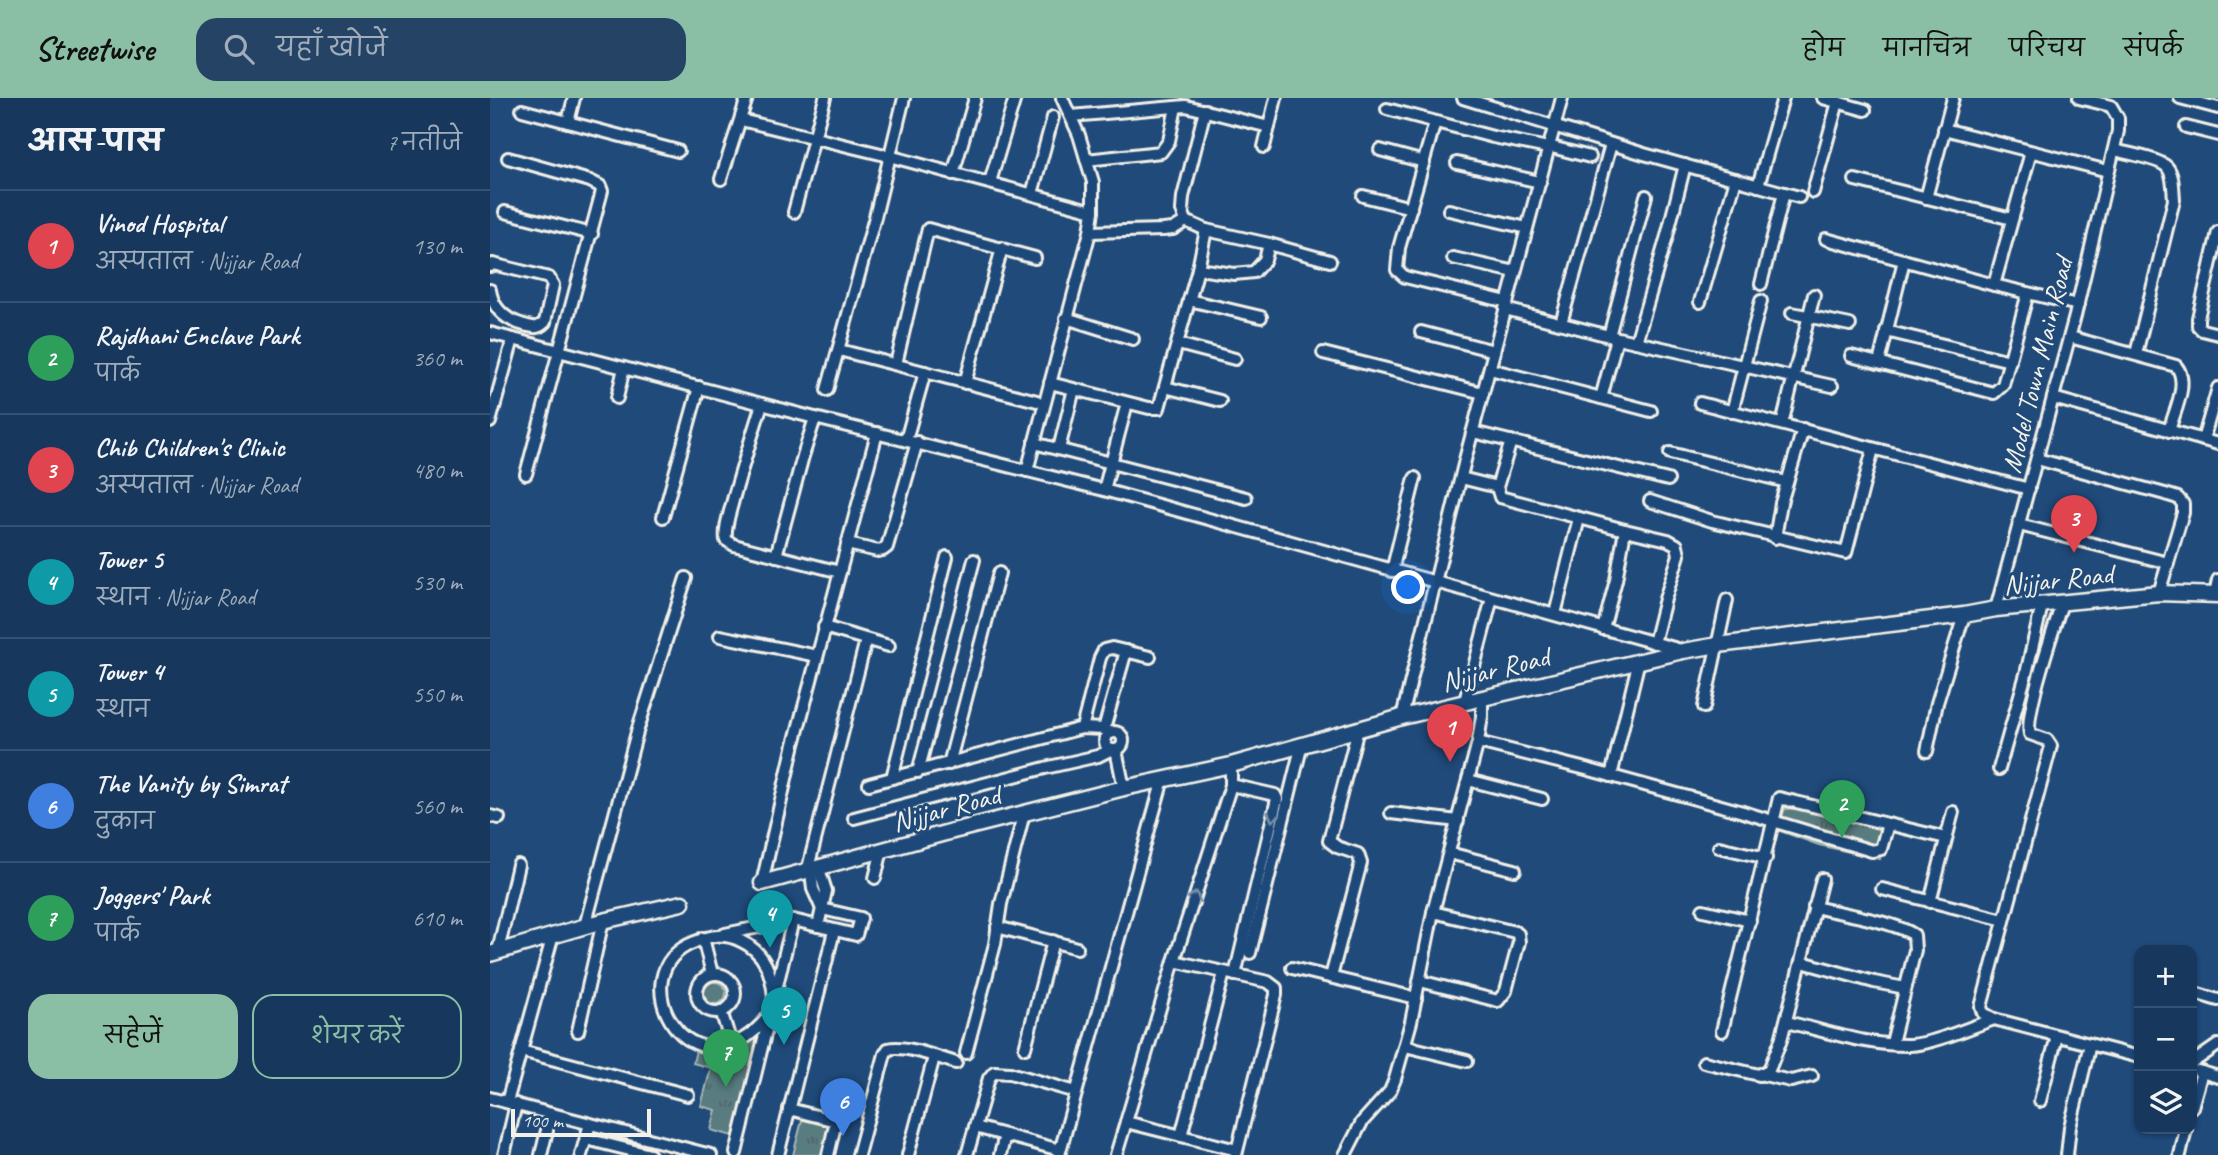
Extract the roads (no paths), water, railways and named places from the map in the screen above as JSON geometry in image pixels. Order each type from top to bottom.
[{"type":"street","points":[[568,122],[574,98]]},
{"type":"street","points":[[721,179],[747,98]]},
{"type":"street","points":[[794,212],[825,98]]},
{"type":"street","points":[[827,390],[875,217],[904,98]]},
{"type":"street","points":[[953,174],[975,98]]},
{"type":"street","points":[[990,182],[1015,98]]},
{"type":"street","points":[[1027,471],[1090,232],[1093,211],[1093,181],[1079,135],[1062,98]]},
{"type":"street","points":[[1264,147],[1276,98]]},
{"type":"street","points":[[1463,98],[1611,144],[1799,197]]},
{"type":"street","points":[[1402,717],[1434,582],[1562,98]]},
{"type":"street","points":[[1758,186],[1783,98]]},
{"type":"street","points":[[1823,98],[1865,110]]},
{"type":"street","name":"Model Town Main Road","points":[[1996,609],[2070,337],[2118,131],[2118,118],[2111,106],[2079,98]]},
{"type":"street","points":[[2180,98],[2218,108]]},
{"type":"street","points":[[1926,198],[1950,99]]},
{"type":"street","points":[[1813,192],[1838,102]]},
{"type":"street","points":[[1071,116],[1183,104],[1269,127]]},
{"type":"street","points":[[1086,160],[1161,152],[1169,141],[1183,104]]},
{"type":"street","points":[[1387,109],[1590,157]]},
{"type":"street","points":[[522,110],[678,151]]},
{"type":"street","points":[[1205,110],[1183,197],[1182,210],[1186,221],[1206,230],[1330,261]]},
{"type":"street","points":[[1032,194],[1053,117]]},
{"type":"street","points":[[741,120],[990,182],[1093,211]]},
{"type":"street","points":[[1435,122],[1396,263],[1401,275],[1613,337],[1832,386]]},
{"type":"street","points":[[2186,127],[2218,135]]},
{"type":"street","points":[[1944,129],[2108,171]]},
{"type":"street","points":[[1560,323],[1611,144]]},
{"type":"street","points":[[1380,150],[1424,162]]},
{"type":"street","points":[[2114,150],[2159,163],[2167,168],[2172,180],[2174,200],[2136,354]]},
{"type":"street","points":[[1994,285],[2031,152]]},
{"type":"street","points":[[508,159],[590,181],[600,186],[602,191],[526,474]]},
{"type":"street","points":[[1457,163],[1539,182]]},
{"type":"street","points":[[1636,342],[1685,165]]},
{"type":"street","points":[[1700,302],[1736,178]]},
{"type":"street","points":[[1854,180],[2012,219]]},
{"type":"street","points":[[1761,284],[1784,193]]},
{"type":"street","points":[[1363,196],[1411,208]]},
{"type":"street","points":[[1601,398],[1646,196]]},
{"type":"street","points":[[1449,210],[1527,228]]},
{"type":"street","points":[[505,212],[592,234]]},
{"type":"street","points":[[1090,232],[1173,229],[1186,221]]},
{"type":"street","points":[[895,364],[928,229],[1035,258]]},
{"type":"street","points":[[1050,383],[1127,403],[1159,408],[1198,269],[1206,230]]},
{"type":"street","points":[[2218,233],[2198,318],[2198,326],[2202,330],[2218,334]]},
{"type":"street","points":[[1826,239],[2078,305]]},
{"type":"street","points":[[1198,269],[1245,275],[1254,272],[1265,260],[1269,244]]},
{"type":"street","points":[[965,383],[1002,248]]},
{"type":"street","points":[[1454,258],[1515,272]]},
{"type":"street","points":[[1879,363],[1904,260]]},
{"type":"street","points":[[490,266],[492,264],[546,277],[553,282],[547,318],[540,327],[535,328],[512,322],[495,305],[490,290]]},
{"type":"street","points":[[1851,356],[1994,393],[2003,385],[2028,293]]},
{"type":"street","points":[[1782,424],[1814,295]]},
{"type":"street","points":[[1189,300],[1261,317]]},
{"type":"street","points":[[1732,412],[1761,301]]},
{"type":"street","points":[[1793,313],[1850,325]]},
{"type":"street","points":[[1066,318],[1133,339]]},
{"type":"street","points":[[530,343],[535,328]]},
{"type":"street","points":[[1886,331],[2010,362]]},
{"type":"street","points":[[1421,332],[1494,351]]},
{"type":"street","points":[[490,333],[1104,490],[1683,651]]},
{"type":"street","points":[[2070,337],[2176,366],[2181,372],[2181,386],[2169,430]]},
{"type":"street","points":[[490,422],[513,339]]},
{"type":"street","points":[[1178,344],[1235,359]]},
{"type":"street","points":[[839,350],[1037,401]]},
{"type":"street","points":[[1323,353],[1483,393]]},
{"type":"street","points":[[617,398],[624,368]]},
{"type":"street","points":[[1490,369],[1651,411]]},
{"type":"street","points":[[847,544],[878,551],[887,547],[925,372]]},
{"type":"street","points":[[663,517],[699,387]]},
{"type":"street","points":[[1166,387],[1220,401]]},
{"type":"street","points":[[2203,440],[2218,388]]},
{"type":"street","points":[[1059,449],[1074,389]]},
{"type":"street","points":[[2053,398],[2218,443]]},
{"type":"street","points":[[1104,490],[1127,403]]},
{"type":"street","points":[[1700,403],[2029,489]]},
{"type":"street","points":[[762,404],[725,536],[729,543],[734,545],[839,572]]},
{"type":"street","points":[[776,556],[815,418]]},
{"type":"street","points":[[1774,538],[1781,503],[1803,429]]},
{"type":"street","points":[[1473,432],[1668,480]]},
{"type":"street","points":[[762,883],[824,627],[877,433]]},
{"type":"street","points":[[1511,441],[1497,488],[1500,497],[1668,540],[1674,542],[1679,549],[1654,643]]},
{"type":"street","points":[[1034,443],[1246,498]]},
{"type":"street","points":[[1650,501],[1686,514],[1774,538],[1846,553],[1873,449]]},
{"type":"street","points":[[1670,453],[1787,482]]},
{"type":"street","points":[[2037,459],[2178,498],[2183,504],[2183,513],[2159,593]]},
{"type":"street","points":[[1392,570],[1415,478]]},
{"type":"street","points":[[1461,478],[1497,488]]},
{"type":"street","points":[[1555,614],[1580,518]]},
{"type":"street","points":[[2019,525],[2168,563]]},
{"type":"street","points":[[1603,629],[1625,530]]},
{"type":"street","points":[[892,778],[947,557]]},
{"type":"street","points":[[918,772],[974,560]]},
{"type":"street","points":[[949,764],[999,573]]},
{"type":"street","points":[[585,926],[637,732],[686,578]]},
{"type":"street","name":"Nijjar Road","points":[[762,883],[1024,813],[1231,765],[1465,701],[1683,651],[1996,609],[2217,590]]},
{"type":"street","points":[[1465,701],[1492,598]]},
{"type":"street","points":[[1704,707],[1727,600]]},
{"type":"street","points":[[2062,603],[2038,682],[2029,726],[2030,734],[2047,740],[2051,746],[1981,1007],[1983,1013],[1994,1019],[2134,1056]]},
{"type":"street","points":[[1999,769],[2042,605]]},
{"type":"street","points":[[1927,751],[1937,703],[1964,615]]},
{"type":"street","points":[[824,627],[889,646]]},
{"type":"street","points":[[720,636],[817,656]]},
{"type":"street","points":[[818,926],[826,886],[812,870],[866,639]]},
{"type":"street","points":[[1082,728],[1101,654],[1107,648],[1150,657]]},
{"type":"street","points":[[1108,731],[1126,651]]},
{"type":"street","points":[[1611,776],[1639,660]]},
{"type":"street","points":[[1345,1155],[1362,1122],[1390,1091],[1405,1046],[1433,912],[1478,742],[1482,697]]},
{"type":"street","points":[[854,818],[1098,756],[1122,745],[1123,739],[1117,733],[1082,728],[869,784]]},
{"type":"street","points":[[1331,977],[1361,863],[1358,854],[1337,847],[1329,841],[1358,729]]},
{"type":"street","points":[[1478,742],[1611,776],[1877,852],[1883,846],[1888,824]]},
{"type":"street","points":[[1250,953],[1302,744]]},
{"type":"street","points":[[1113,750],[1124,788]]},
{"type":"street","points":[[1115,1155],[1231,785],[1231,765]]},
{"type":"street","points":[[975,1127],[1060,1153],[1163,779]]},
{"type":"street","points":[[1468,779],[1542,799]]},
{"type":"street","points":[[1181,1136],[1230,974],[1278,799],[1275,795],[1231,785]]},
{"type":"street","points":[[1722,1031],[1779,798],[1946,838]]},
{"type":"street","points":[[1930,902],[1953,812]]},
{"type":"street","points":[[966,1053],[993,952],[1001,904],[1024,813]]},
{"type":"street","points":[[1391,813],[1458,821]]},
{"type":"street","points":[[1719,847],[1766,858]]},
{"type":"street","points":[[875,878],[883,850]]},
{"type":"street","points":[[1449,853],[1515,870]]},
{"type":"street","points":[[492,954],[518,865]]},
{"type":"street","points":[[1704,1062],[1759,1076],[1769,1070],[1786,1021],[1822,879]]},
{"type":"street","points":[[1882,889],[2004,920]]},
{"type":"street","points":[[492,954],[603,921],[682,903]]},
{"type":"street","points":[[1814,906],[1880,922],[1914,934],[1915,950],[1892,1044]]},
{"type":"street","points":[[769,1016],[746,1039],[732,1046],[716,1048],[685,1038],[674,1027],[663,1005],[662,981],[667,966],[676,953],[704,938],[793,920],[856,935],[861,918],[822,909]]},
{"type":"street","points":[[1703,909],[1750,921]]},
{"type":"street","points":[[1420,981],[1497,1001],[1506,992],[1518,948],[1519,938],[1515,932],[1433,912]]},
{"type":"street","points":[[736,1153],[793,920]]},
{"type":"street","points":[[578,1031],[603,921]]},
{"type":"street","points":[[997,927],[1077,948]]},
{"type":"street","points":[[782,1154],[789,1109],[834,930]]},
{"type":"street","points":[[504,1155],[522,1051],[553,935]]},
{"type":"street","points":[[719,935],[748,944],[760,955],[773,983],[774,998]]},
{"type":"street","points":[[704,938],[712,974]]},
{"type":"street","points":[[1025,1048],[1052,942]]},
{"type":"street","points":[[1126,1122],[1237,1152],[1276,988],[1273,984],[1174,961]]},
{"type":"street","points":[[1802,962],[1905,988]]},
{"type":"street","points":[[1292,968],[1416,998]]},
{"type":"street","points":[[712,974],[722,975],[734,987],[731,1004],[721,1011],[703,1007],[697,995],[699,983],[712,974]]},
{"type":"street","points":[[2198,993],[2218,1000]]},
{"type":"street","points":[[721,1011],[732,1046]]},
{"type":"street","points":[[1786,1021],[1848,1037],[1909,1045],[1994,1019]]},
{"type":"street","points":[[2040,1101],[2057,1036]]},
{"type":"street","points":[[2066,1154],[2074,1107],[2090,1044]]},
{"type":"street","points":[[1405,1046],[1467,1061]]},
{"type":"street","points":[[858,1155],[886,1051],[894,1048],[956,1063]]},
{"type":"street","points":[[2197,1060],[2216,1048]]},
{"type":"street","points":[[522,1051],[688,1095]]},
{"type":"street","points":[[908,1155],[934,1057]]},
{"type":"street","points":[[2197,1070],[2218,1077]]},
{"type":"street","points":[[967,1155],[989,1078],[994,1072],[1010,1073],[1076,1093]]},
{"type":"street","points":[[1764,1074],[1791,1081],[1812,1076]]},
{"type":"street","points":[[490,1098],[710,1155]]},
{"type":"street","points":[[789,1109],[836,1122],[828,1155]]},
{"type":"street","points":[[541,1155],[551,1114]]},
{"type":"street","points":[[581,1155],[590,1124]]},
{"type":"street","points":[[2180,1155],[2185,1134]]},
{"type":"street","points":[[1000,1155],[1005,1135]]},
{"type":"street","points":[[586,1139],[650,1155]]},
{"type":"place","name":"Chib Children's Clinic","points":[[2074,553]]},
{"type":"place","name":"Vinod Hospital","points":[[1450,762]]},
{"type":"place","name":"Rajdhani Enclave Park","points":[[1842,838]]},
{"type":"place","name":"Tower 5","points":[[770,948]]},
{"type":"place","name":"Tower 4","points":[[784,1045]]},
{"type":"place","name":"Joggers' Park","points":[[726,1087]]},
{"type":"place","name":"The Vanity by Simrat","points":[[843,1136]]}]
